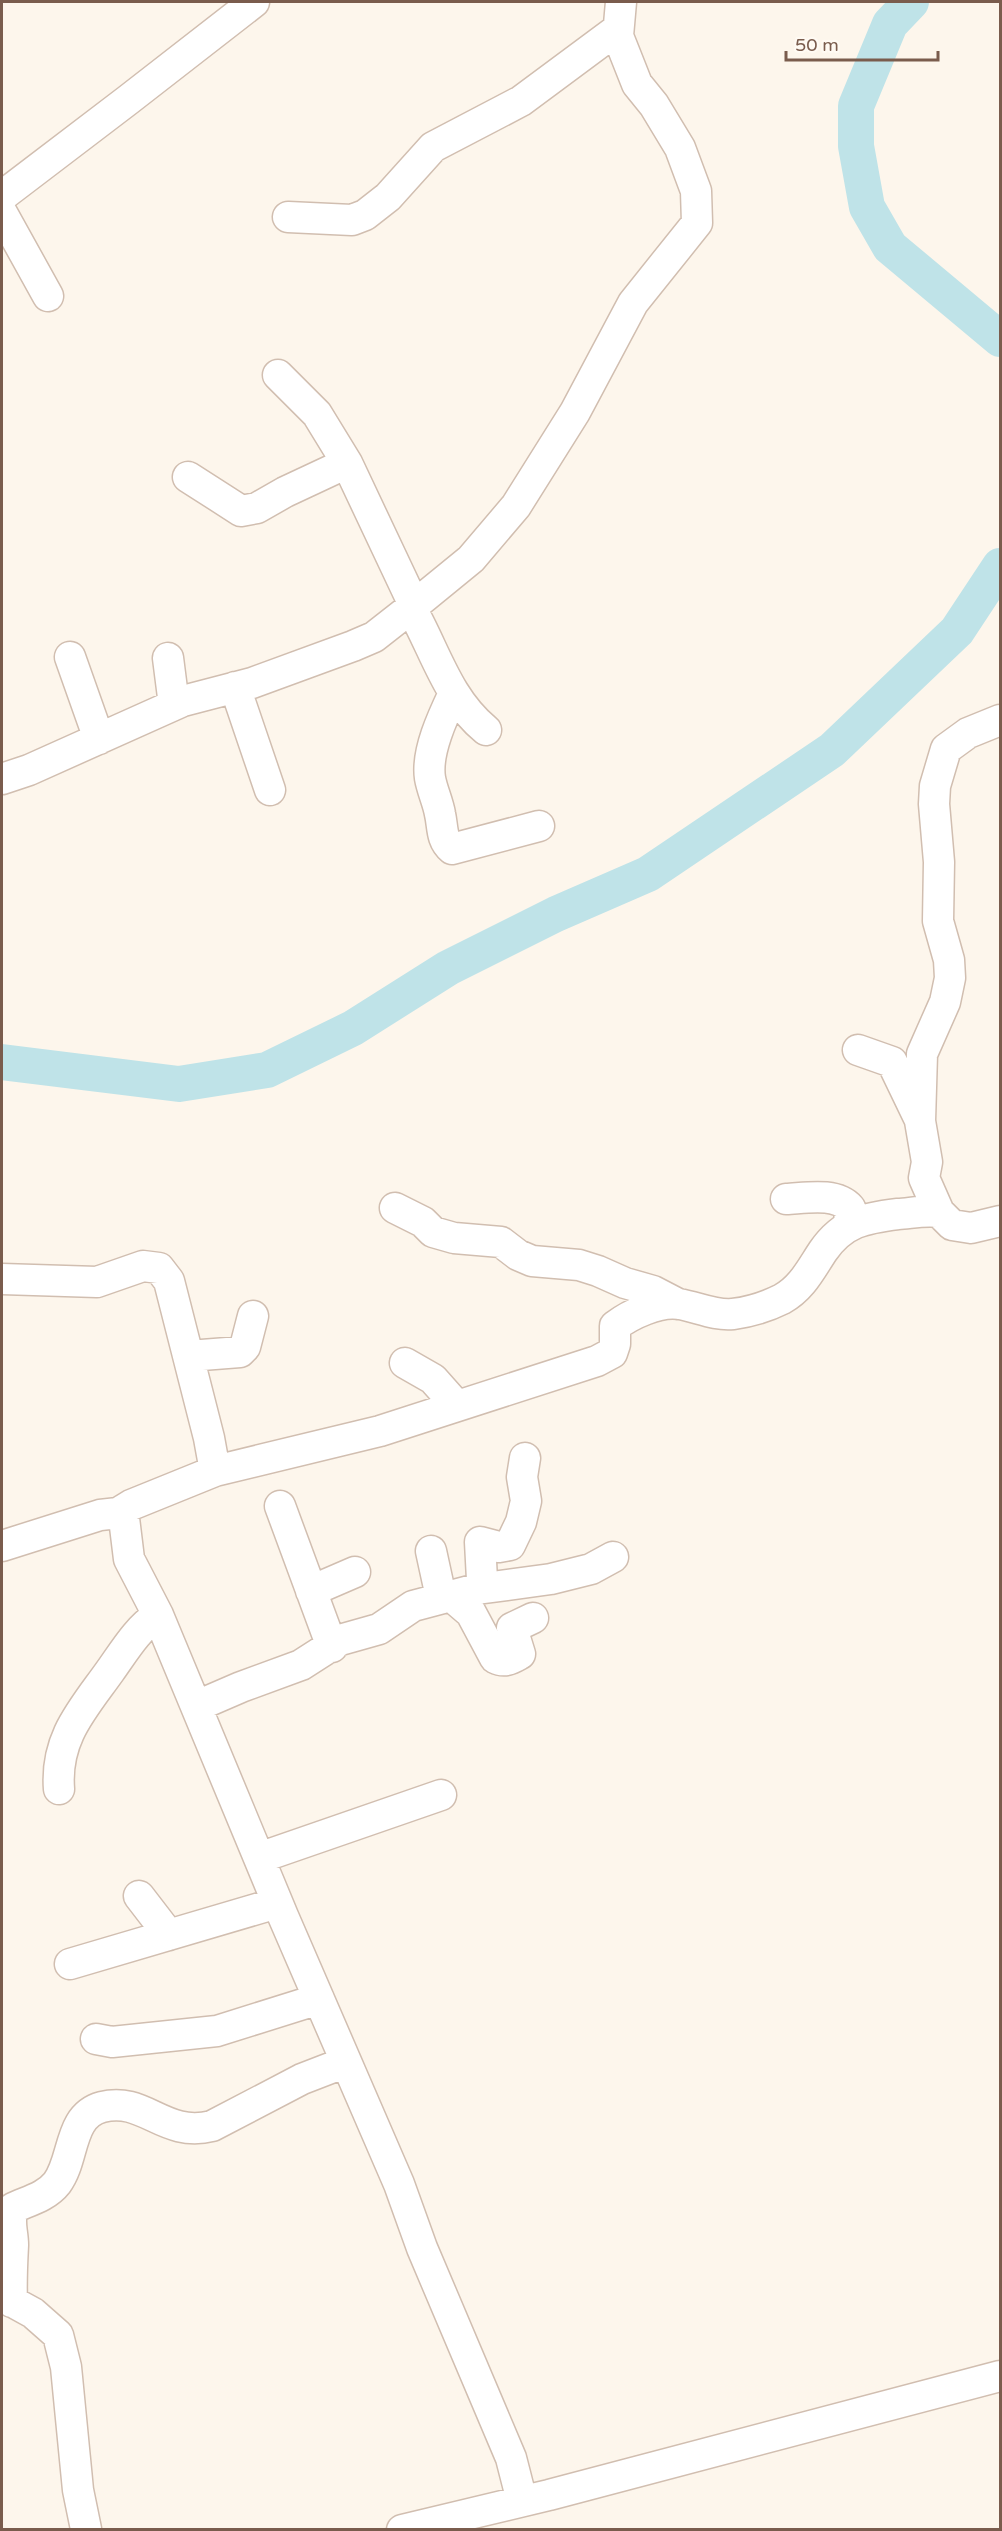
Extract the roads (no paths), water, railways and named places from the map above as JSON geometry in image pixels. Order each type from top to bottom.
[{"type":"street","points":[[2,196],[254,2]]},
{"type":"street","points":[[288,217],[352,220],[365,215],[388,197],[433,147],[521,101],[620,15]]},
{"type":"street","points":[[2,779],[174,705],[236,687],[374,637],[471,559],[516,506],[576,412],[633,303],[697,223],[698,207],[690,171],[680,148],[660,114],[637,84],[618,36],[620,15]]},
{"type":"street","points":[[2,213],[48,297]]},
{"type":"street","points":[[278,375],[316,414],[347,463],[442,673],[464,710],[486,730]]},
{"type":"street","points":[[188,477],[241,511],[250,511],[347,463]]},
{"type":"street","points":[[70,657],[99,739]]},
{"type":"street","points":[[168,658],[174,705]]},
{"type":"street","points":[[236,687],[270,790]]},
{"type":"street","points":[[454,693],[440,724],[430,766],[430,777],[447,845],[452,849],[539,826]]},
{"type":"street","points":[[1000,720],[968,732],[946,749],[935,786],[934,804],[939,862],[938,921],[949,960],[950,978],[945,1002],[922,1054],[920,1121],[927,1162],[924,1178],[939,1212],[952,1225],[972,1228],[1000,1221]]},
{"type":"street","points":[[858,1050],[892,1062],[920,1121]]},
{"type":"street","points":[[786,1199],[834,1198],[844,1202],[850,1208],[849,1226]]},
{"type":"street","points":[[395,1208],[423,1222],[433,1232],[454,1238],[501,1242],[518,1255],[532,1261],[579,1265],[653,1291],[678,1304]]},
{"type":"street","points":[[2,1546],[100,1515],[118,1513],[167,1489],[215,1471],[380,1431],[597,1361],[612,1353],[615,1344],[615,1326],[627,1317],[664,1305],[678,1304],[732,1314],[783,1298],[809,1277],[824,1250],[842,1230],[849,1226],[877,1215],[927,1210],[939,1212]]},
{"type":"street","points":[[2,1279],[97,1282],[143,1266],[159,1268],[169,1281],[215,1471]]},
{"type":"street","points":[[189,1356],[240,1352],[245,1347],[253,1316]]},
{"type":"street","points":[[405,1363],[433,1379],[457,1406]]},
{"type":"street","points":[[456,1594],[482,1580],[480,1542],[499,1547],[510,1545],[521,1522],[526,1501],[522,1477],[525,1458]]},
{"type":"street","points":[[280,1506],[332,1647]]},
{"type":"street","points":[[123,1510],[129,1559],[158,1615],[277,1903],[399,2184],[422,2248],[511,2458],[522,2501]]},
{"type":"street","points":[[431,1551],[456,1594],[471,1613],[495,1658],[507,1661],[519,1654],[512,1628],[533,1618]]},
{"type":"street","points":[[197,1707],[241,1687],[302,1665],[340,1640],[379,1629],[413,1606],[456,1594],[591,1569],[613,1557]]},
{"type":"street","points":[[311,1592],[355,1572]]},
{"type":"street","points":[[59,1789],[59,1759],[74,1720],[135,1635],[158,1615]]},
{"type":"street","points":[[259,1858],[441,1795]]},
{"type":"street","points":[[139,1896],[169,1935]]},
{"type":"street","points":[[70,1964],[277,1903]]},
{"type":"street","points":[[96,2039],[112,2042],[217,2031],[319,1999]]},
{"type":"street","points":[[86,2529],[78,2490],[66,2367],[58,2335],[33,2313],[7,2299],[13,2242],[9,2218],[13,2208],[41,2196],[57,2183],[81,2120],[92,2110],[104,2106],[135,2107],[170,2125],[199,2129],[212,2126],[302,2079],[346,2062]]},
{"type":"street","points":[[402,2529],[522,2501],[1000,2376]]},
{"type":"waterway","points":[[911,2],[890,24],[856,106],[856,146],[867,207],[890,247],[1000,339]]},
{"type":"waterway","points":[[2,1062],[179,1084],[267,1070],[353,1028],[448,968],[556,914],[648,874],[832,750],[957,631],[1000,566]]}]
